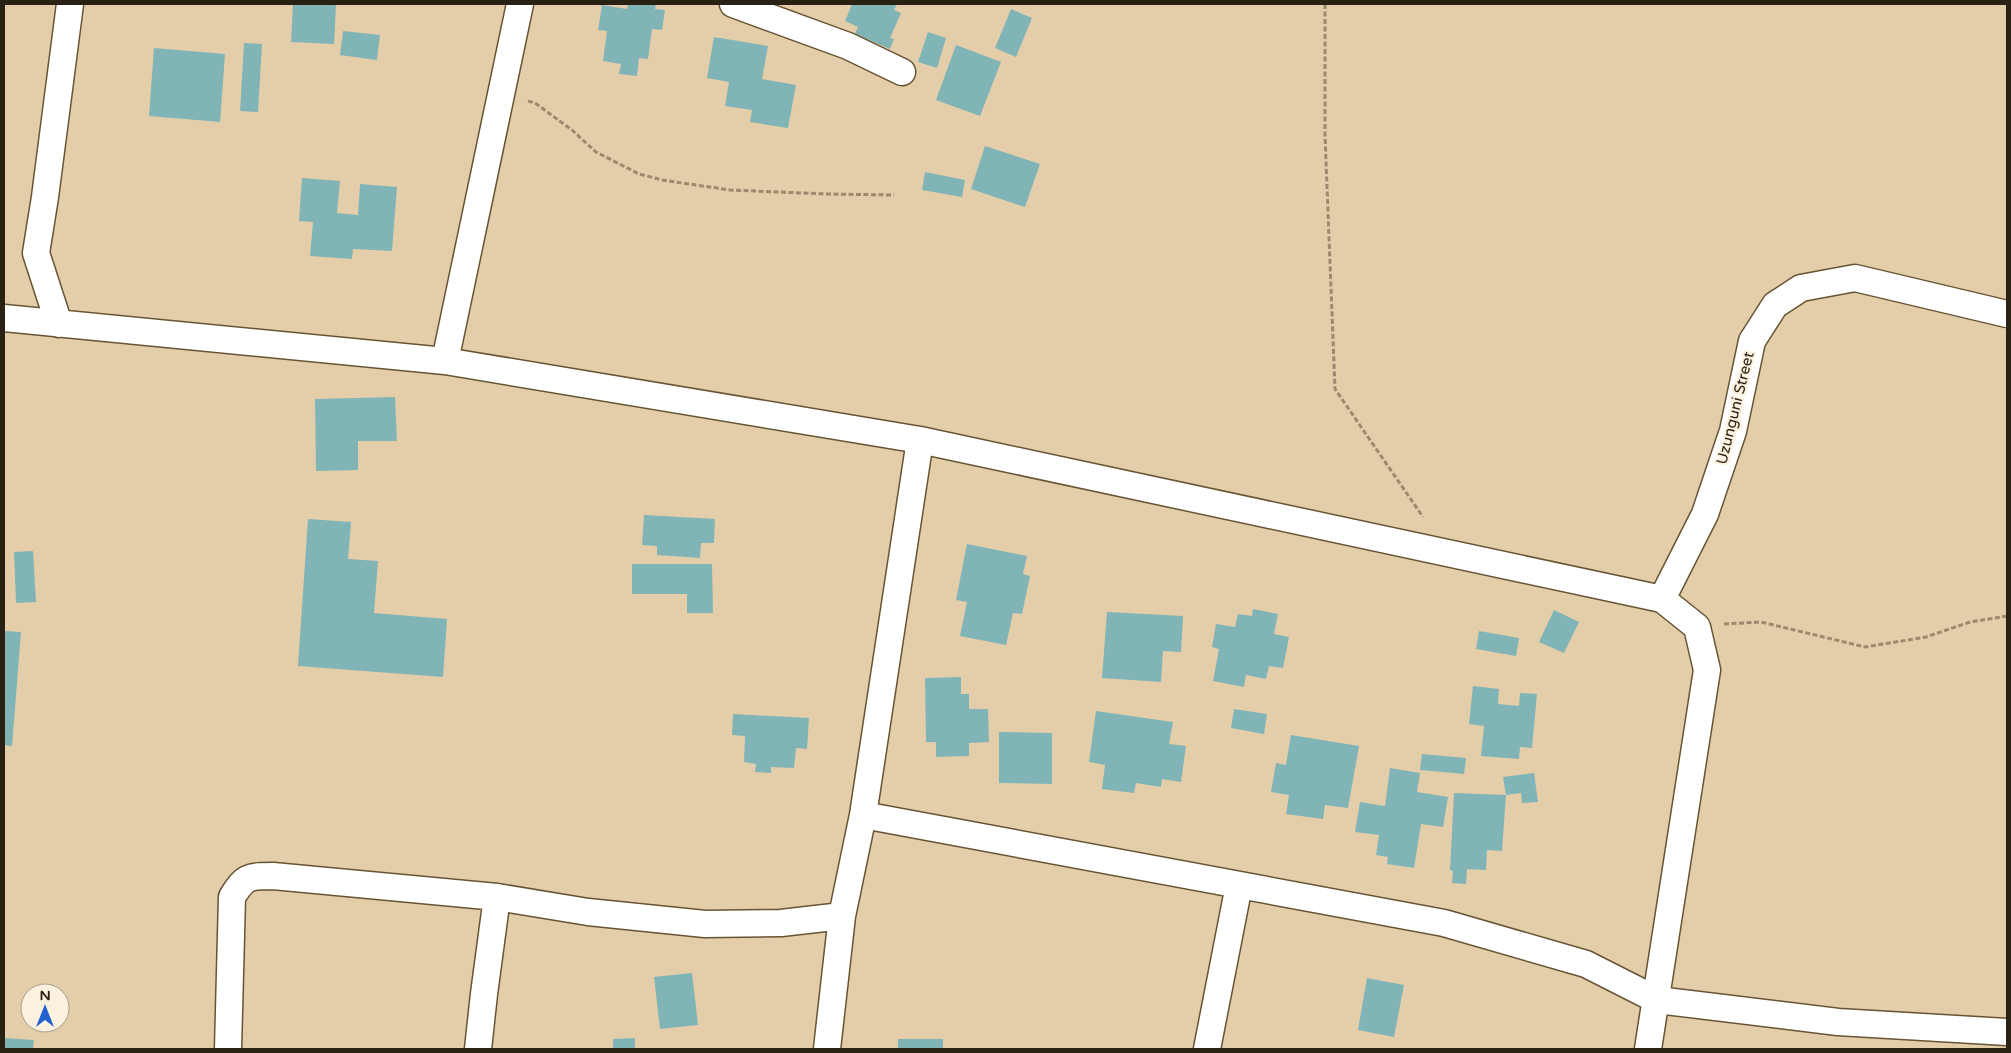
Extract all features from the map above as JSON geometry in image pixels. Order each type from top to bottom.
[{"type":"street","points":[[59,324],[36,253],[70,4]]},
{"type":"street","points":[[445,361],[520,4]]},
{"type":"street","points":[[732,4],[848,46],[902,72]]},
{"type":"street","name":"Uzunguni Street","points":[[1662,598],[1705,514],[1733,430],[1752,341],[1775,306],[1802,288],[1855,278],[2007,314]]},
{"type":"street","points":[[4,318],[445,361],[920,440],[1662,598],[1696,627],[1707,670],[1648,1049]]},
{"type":"street","points":[[827,1049],[842,916],[864,815],[920,440]]},
{"type":"street","points":[[864,815],[1444,923],[1586,964],[1657,1000],[1838,1022],[2007,1032]]},
{"type":"street","points":[[228,1049],[232,897],[241,881],[255,876],[273,876],[497,897],[588,912],[705,924],[781,923],[842,916]]},
{"type":"street","points":[[1207,1049],[1239,885]]},
{"type":"street","points":[[478,1049],[497,897]]},
{"type":"path","points":[[1324,4],[1325,136],[1335,389],[1448,553]]},
{"type":"path","points":[[501,93],[535,103],[572,130],[596,152],[639,174],[662,180],[730,190],[894,195]]},
{"type":"path","points":[[1696,627],[1738,622],[1760,622],[1865,647],[1926,638],[1970,622],[2007,616]]},
{"type":"building","points":[[293,4],[336,4],[334,44],[291,42]]},
{"type":"building","points":[[628,4],[656,4],[655,9],[665,10],[662,30],[652,29],[648,59],[639,58],[637,76],[619,74],[621,64],[603,61],[607,31],[598,30],[602,5],[627,9]]},
{"type":"building","points":[[852,4],[897,4],[894,10],[901,13],[890,38],[894,39],[890,49],[855,34],[858,27],[845,21]]},
{"type":"building","points":[[1011,9],[1032,18],[1016,57],[995,48]]},
{"type":"building","points":[[343,31],[380,35],[377,60],[340,55]]},
{"type":"building","points":[[928,32],[946,38],[937,68],[918,62]]},
{"type":"building","points":[[714,37],[768,46],[762,79],[796,85],[788,128],[750,122],[752,110],[725,106],[729,82],[707,78]]},
{"type":"building","points":[[244,43],[262,44],[258,112],[240,111]]},
{"type":"building","points":[[956,45],[1001,62],[980,116],[936,100]]},
{"type":"building","points":[[154,48],[225,54],[220,122],[149,116]]},
{"type":"building","points":[[985,146],[1040,164],[1025,207],[971,189]]},
{"type":"building","points":[[925,172],[965,180],[962,197],[922,190]]},
{"type":"building","points":[[302,178],[340,181],[337,213],[358,215],[360,184],[397,187],[392,251],[353,249],[352,259],[310,256],[313,222],[299,221]]},
{"type":"building","points":[[395,397],[397,441],[358,441],[358,470],[316,471],[315,399]]},
{"type":"building","points":[[644,515],[715,519],[714,543],[701,543],[700,558],[657,555],[657,546],[642,545]]},
{"type":"building","points":[[308,519],[351,522],[348,559],[378,561],[374,613],[447,619],[443,677],[298,666]]},
{"type":"building","points":[[967,544],[1027,556],[1023,574],[1030,576],[1022,614],[1013,613],[1006,645],[960,636],[967,602],[956,600]]},
{"type":"building","points":[[33,551],[36,602],[16,603],[14,552]]},
{"type":"building","points":[[632,564],[712,564],[713,613],[687,613],[687,594],[632,594]]},
{"type":"building","points":[[1253,609],[1278,614],[1274,634],[1289,637],[1283,668],[1269,666],[1266,679],[1246,675],[1244,687],[1213,681],[1219,649],[1212,647],[1216,624],[1235,627],[1238,614],[1252,616]]},
{"type":"building","points":[[1554,610],[1579,622],[1564,653],[1539,642]]},
{"type":"building","points":[[1107,612],[1183,616],[1181,652],[1163,651],[1161,682],[1102,678]]},
{"type":"building","points":[[4,631],[21,632],[12,746],[4,745]]},
{"type":"building","points":[[1479,631],[1519,638],[1516,656],[1476,649]]},
{"type":"building","points":[[961,677],[961,694],[969,694],[969,709],[988,709],[989,742],[969,743],[969,756],[936,757],[936,742],[926,742],[925,678]]},
{"type":"building","points":[[1473,686],[1499,689],[1498,704],[1519,706],[1520,693],[1537,694],[1532,748],[1520,747],[1519,759],[1481,756],[1484,726],[1469,724]]},
{"type":"building","points":[[1234,709],[1267,714],[1264,734],[1231,728]]},
{"type":"building","points":[[1096,711],[1173,722],[1169,744],[1186,746],[1181,782],[1162,779],[1161,787],[1136,783],[1134,793],[1102,789],[1105,765],[1089,762]]},
{"type":"building","points":[[733,714],[809,718],[807,749],[796,748],[794,768],[771,767],[771,773],[755,772],[756,764],[744,762],[745,736],[732,735]]},
{"type":"building","points":[[999,732],[1052,733],[1052,784],[999,783]]},
{"type":"building","points":[[1291,735],[1359,746],[1348,808],[1325,805],[1323,819],[1286,814],[1289,795],[1271,792],[1276,763],[1286,765]]},
{"type":"building","points":[[1422,754],[1466,758],[1464,774],[1420,770]]},
{"type":"building","points":[[1390,768],[1420,773],[1417,792],[1448,797],[1443,827],[1421,824],[1414,868],[1387,864],[1388,857],[1376,855],[1379,835],[1355,832],[1360,802],[1385,806]]},
{"type":"building","points":[[1534,773],[1538,802],[1522,803],[1521,793],[1506,795],[1503,777]]},
{"type":"building","points":[[1454,793],[1506,795],[1502,851],[1487,850],[1486,870],[1467,869],[1466,884],[1452,883],[1453,871],[1450,870]]},
{"type":"building","points":[[692,973],[698,1025],[660,1029],[654,977]]},
{"type":"building","points":[[1367,978],[1404,985],[1394,1037],[1358,1030]]},
{"type":"building","points":[[4,1038],[34,1040],[33,1049],[4,1049]]},
{"type":"building","points":[[635,1038],[635,1049],[613,1049],[613,1039]]},
{"type":"building","points":[[898,1039],[943,1039],[943,1049],[898,1049]]}]
